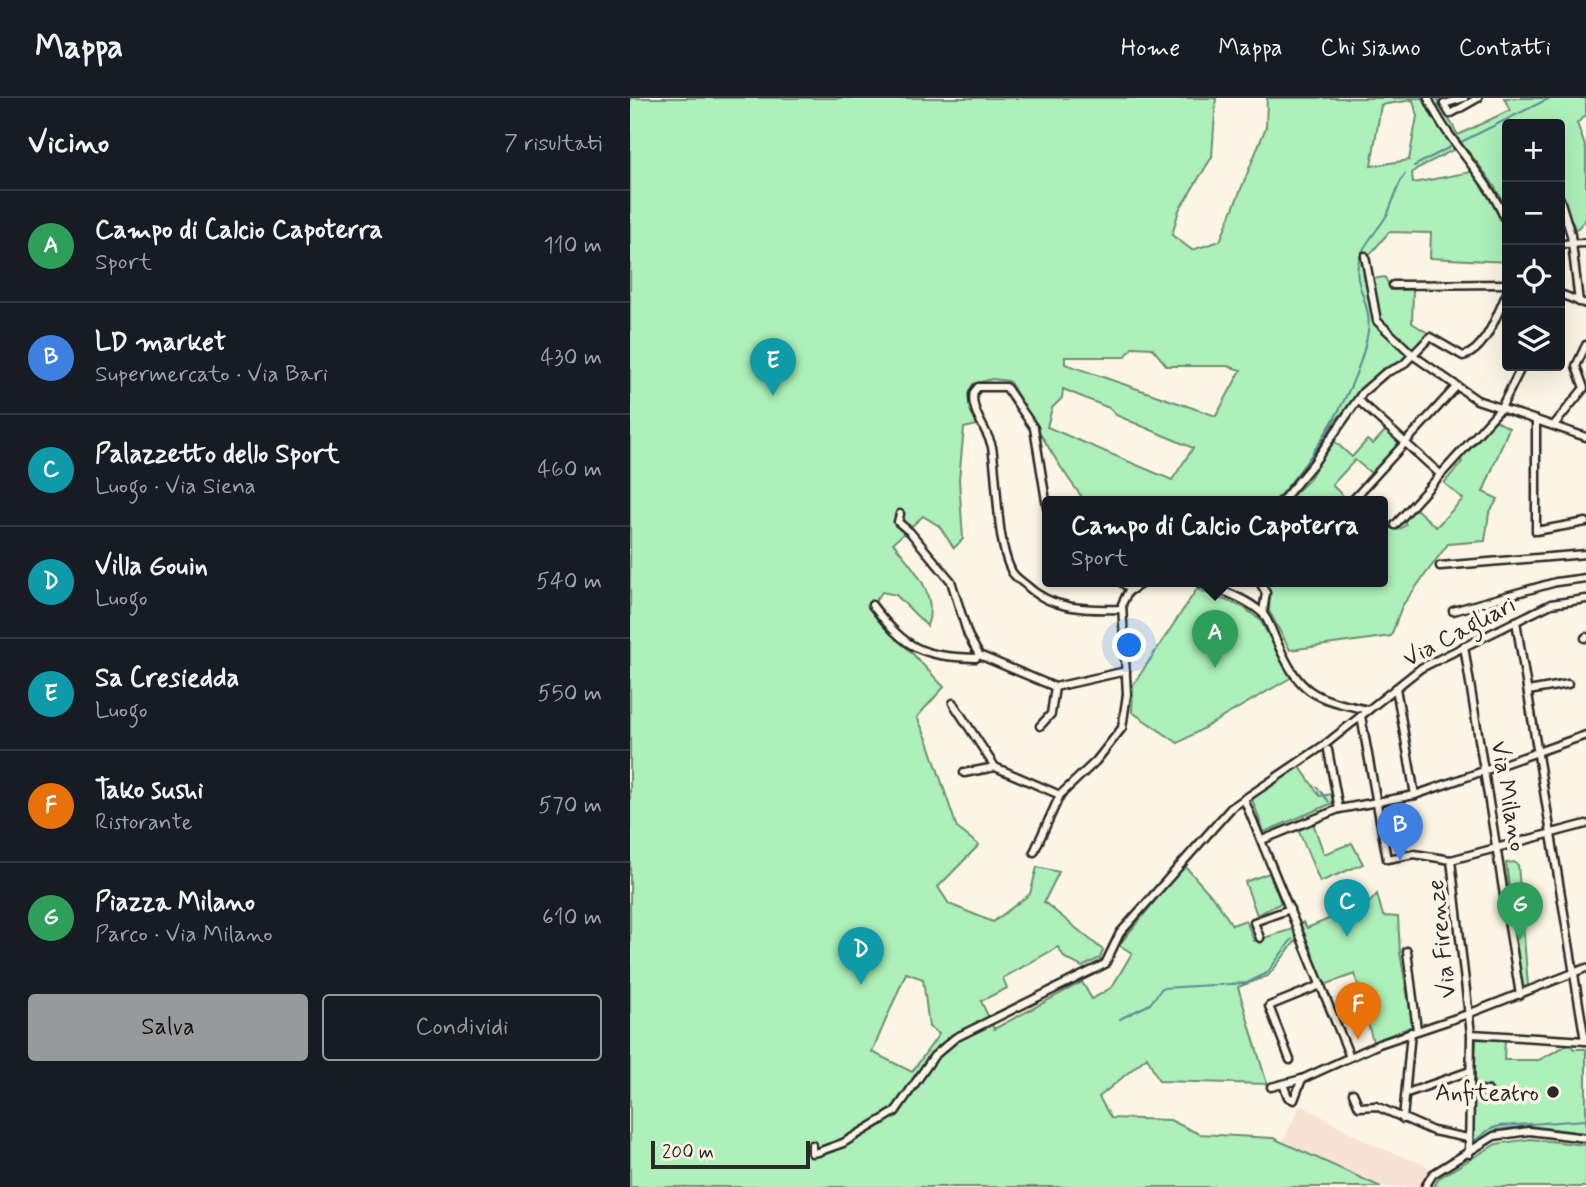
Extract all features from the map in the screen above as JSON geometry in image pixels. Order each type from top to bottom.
[{"type":"street","points":[[1428,98],[1438,118],[1494,195],[1502,213]]},
{"type":"street","points":[[1464,98],[1444,104],[1450,114],[1478,98]]},
{"type":"street","points":[[1565,217],[1583,303]]},
{"type":"street","points":[[1565,244],[1586,243]]},
{"type":"street","points":[[1365,256],[1377,321],[1414,356],[1477,400],[1586,437]]},
{"type":"street","points":[[1393,285],[1502,284]]},
{"type":"street","points":[[1565,296],[1583,303]]},
{"type":"street","points":[[1286,496],[1308,471],[1374,380],[1404,365],[1430,337],[1464,356],[1471,354],[1483,341],[1502,303]]},
{"type":"street","points":[[1554,425],[1584,388],[1576,366],[1586,345]]},
{"type":"street","points":[[1395,525],[1501,408],[1520,371]]},
{"type":"street","points":[[1045,496],[1034,428],[1008,389],[981,386],[974,392],[973,401],[991,444],[1004,543],[1011,571],[1035,594],[1062,606],[1091,610],[1122,609]]},
{"type":"street","points":[[1356,496],[1456,387]]},
{"type":"street","points":[[1358,400],[1440,474]]},
{"type":"street","points":[[1536,420],[1536,531],[1586,522]]},
{"type":"street","points":[[900,514],[898,522],[910,532],[951,581],[968,635],[979,655],[1055,687],[1126,671]]},
{"type":"street","points":[[1440,566],[1586,554]]},
{"type":"street","points":[[1453,611],[1556,582],[1586,578]]},
{"type":"street","points":[[1034,852],[1060,795],[1097,761],[1122,729],[1128,694],[1122,609],[1125,595],[1135,587]]},
{"type":"street","points":[[1212,587],[1263,612]]},
{"type":"street","points":[[1224,591],[1226,587]]},
{"type":"street","points":[[1262,587],[1266,593],[1263,612],[1295,677],[1307,690],[1321,699],[1368,710]]},
{"type":"street","name":"Via Cagliari","points":[[812,1146],[812,1153],[843,1143],[895,1112],[934,1056],[955,1038],[1105,964],[1120,933],[1177,866],[1244,799],[1328,747],[1368,710],[1421,668],[1551,604],[1586,599]]},
{"type":"street","points":[[872,606],[893,632],[918,649],[937,657],[976,658],[979,655]]},
{"type":"street","points":[[1471,1034],[1586,1041],[1516,621]]},
{"type":"street","name":"Via Milano","points":[[1464,646],[1499,847],[1520,995]]},
{"type":"street","points":[[1528,691],[1568,684]]},
{"type":"street","points":[[1040,726],[1051,714],[1055,687]]},
{"type":"street","points":[[1396,688],[1415,795]]},
{"type":"street","points":[[953,703],[995,767],[1060,795]]},
{"type":"street","points":[[1361,716],[1387,859],[1414,854],[1451,860],[1586,824]]},
{"type":"street","points":[[1262,840],[1339,810],[1415,795],[1586,735]]},
{"type":"street","points":[[1328,747],[1339,810]]},
{"type":"street","points":[[964,773],[995,767]]},
{"type":"street","points":[[1244,799],[1350,1057]]},
{"type":"street","name":"Via Firenze","points":[[1451,860],[1471,1034],[1469,1154]]},
{"type":"street","points":[[1260,938],[1254,922],[1290,909]]},
{"type":"street","points":[[1403,1118],[1414,1031],[1407,951]]},
{"type":"street","points":[[1271,1087],[1302,1079],[1414,1031],[1520,995],[1586,968]]},
{"type":"street","points":[[1290,1060],[1269,1006],[1321,985]]},
{"type":"street","points":[[1407,1093],[1470,1071]]},
{"type":"street","points":[[1283,1084],[1288,1097],[1294,1100],[1302,1079]]},
{"type":"street","points":[[1470,1090],[1488,1091]]},
{"type":"street","points":[[1353,1093],[1359,1107],[1376,1106],[1433,1130],[1468,1138]]},
{"type":"street","points":[[1425,1187],[1433,1174],[1494,1136],[1529,1131],[1586,1138]]},
{"type":"shaded area","points":[[1301,1105],[1373,1145],[1425,1165],[1429,1171],[1418,1187],[1385,1187],[1283,1141]]},
{"type":"green space","points":[[630,98],[1216,98],[1212,157],[1179,210],[1172,235],[1192,250],[1220,241],[1266,127],[1267,98],[1425,98],[1436,121],[1457,148],[1416,169],[1412,173],[1413,183],[1476,171],[1502,221],[1502,262],[1430,258],[1431,233],[1389,232],[1367,258],[1363,258],[1365,280],[1385,277],[1391,290],[1413,290],[1412,323],[1428,333],[1405,362],[1376,375],[1335,421],[1299,477],[1282,496],[1081,496],[1009,381],[992,379],[973,384],[968,394],[977,425],[964,428],[959,479],[963,539],[954,548],[939,526],[923,516],[893,543],[922,581],[927,592],[930,614],[927,626],[896,595],[882,592],[870,609],[944,687],[917,717],[928,741],[957,828],[979,845],[938,887],[949,904],[993,922],[1030,894],[1037,867],[1059,872],[1044,902],[1103,950],[1100,958],[1082,967],[1065,958],[1058,947],[1003,978],[1007,988],[981,1001],[994,1029],[1082,982],[1092,999],[1112,987],[1132,953],[1119,945],[1184,865],[1217,902],[1232,925],[1246,920],[1254,941],[1293,929],[1297,939],[1268,976],[1238,987],[1267,1084],[1159,1081],[1147,1057],[1099,1097],[1111,1118],[1170,1120],[1199,1134],[1273,1138],[1381,1187],[630,1187]],"holes":[[[1413,100],[1417,116],[1409,160],[1371,166],[1381,105]],[[1133,347],[1152,348],[1167,366],[1227,366],[1241,370],[1216,416],[1065,364],[1065,357],[1125,357]],[[1063,389],[1109,408],[1116,415],[1193,448],[1172,480],[1047,427],[1052,408],[1062,398]],[[906,973],[923,979],[929,1027],[939,1034],[912,1072],[872,1052]]]},
{"type":"green space","points":[[1431,98],[1437,98],[1458,135],[1510,110],[1504,98],[1586,98],[1586,115],[1577,123],[1586,149],[1586,219],[1576,230],[1565,210],[1565,119],[1502,119],[1502,200],[1481,167],[1439,113]]},
{"type":"green space","points":[[1495,420],[1509,428],[1483,492],[1498,499],[1489,513],[1485,541],[1448,544],[1402,606],[1391,636],[1290,650],[1269,611],[1270,593],[1267,587],[1388,587],[1388,527],[1398,530],[1406,525],[1404,520],[1415,508],[1436,527],[1463,499],[1444,483],[1462,462],[1460,459]]},
{"type":"green space","points":[[1386,430],[1400,443],[1371,473],[1355,460],[1332,485],[1343,496],[1292,496],[1309,480],[1332,439],[1352,457],[1367,440],[1373,444]]},
{"type":"green space","points":[[1197,589],[1243,607],[1260,620],[1292,677],[1178,743],[1132,712],[1133,685]]},
{"type":"green space","points":[[1298,764],[1320,796],[1332,794],[1333,803],[1264,832],[1252,799]]},
{"type":"green space","points":[[1313,823],[1324,854],[1352,843],[1363,864],[1320,882],[1298,829]]},
{"type":"green space","points":[[1514,862],[1518,865],[1528,986],[1522,989],[1506,863]]},
{"type":"green space","points":[[1269,873],[1281,903],[1257,915],[1245,882]]},
{"type":"green space","points":[[1377,894],[1383,916],[1398,917],[1400,953],[1413,1026],[1373,1042],[1355,974],[1324,985],[1300,925],[1303,922],[1307,928],[1370,902]]},
{"type":"green space","points":[[1476,1039],[1505,1039],[1504,1060],[1539,1060],[1569,1044],[1574,1049],[1586,1049],[1586,1133],[1529,1126],[1496,1130],[1472,1145],[1473,1094],[1490,1094],[1490,1086],[1474,1085]]},
{"type":"green space","points":[[1530,1139],[1586,1145],[1586,1187],[1434,1187],[1439,1178],[1496,1144]]},
{"type":"waterway","points":[[1461,142],[1550,98]]},
{"type":"waterway","points":[[1414,166],[1452,146]]},
{"type":"waterway","points":[[1279,496],[1319,444],[1355,376],[1369,324],[1358,279],[1359,260],[1362,251],[1388,213],[1405,174]]},
{"type":"waterway","points":[[1317,787],[1329,802]]},
{"type":"waterway","points":[[1120,1019],[1150,1004],[1162,988],[1247,983],[1267,973],[1292,939]]},
{"type":"waterway","points":[[1473,1142],[1490,1129],[1500,1126],[1586,1120]]},
{"type":"place","name":"Sa Cresiedda","points":[[773,396]]},
{"type":"place","name":"Campo di Calcio Capoterra","points":[[1215,668]]},
{"type":"place","name":"LD market","points":[[1400,861]]},
{"type":"place","name":"Palazzetto dello Sport","points":[[1347,937]]},
{"type":"place","name":"Piazza Milano","points":[[1520,940]]},
{"type":"place","name":"Villa Gouin","points":[[861,985]]},
{"type":"place","name":"Tako sushi","points":[[1358,1040]]},
{"type":"place","name":"Anfiteatro","points":[[1553,1092]]}]
